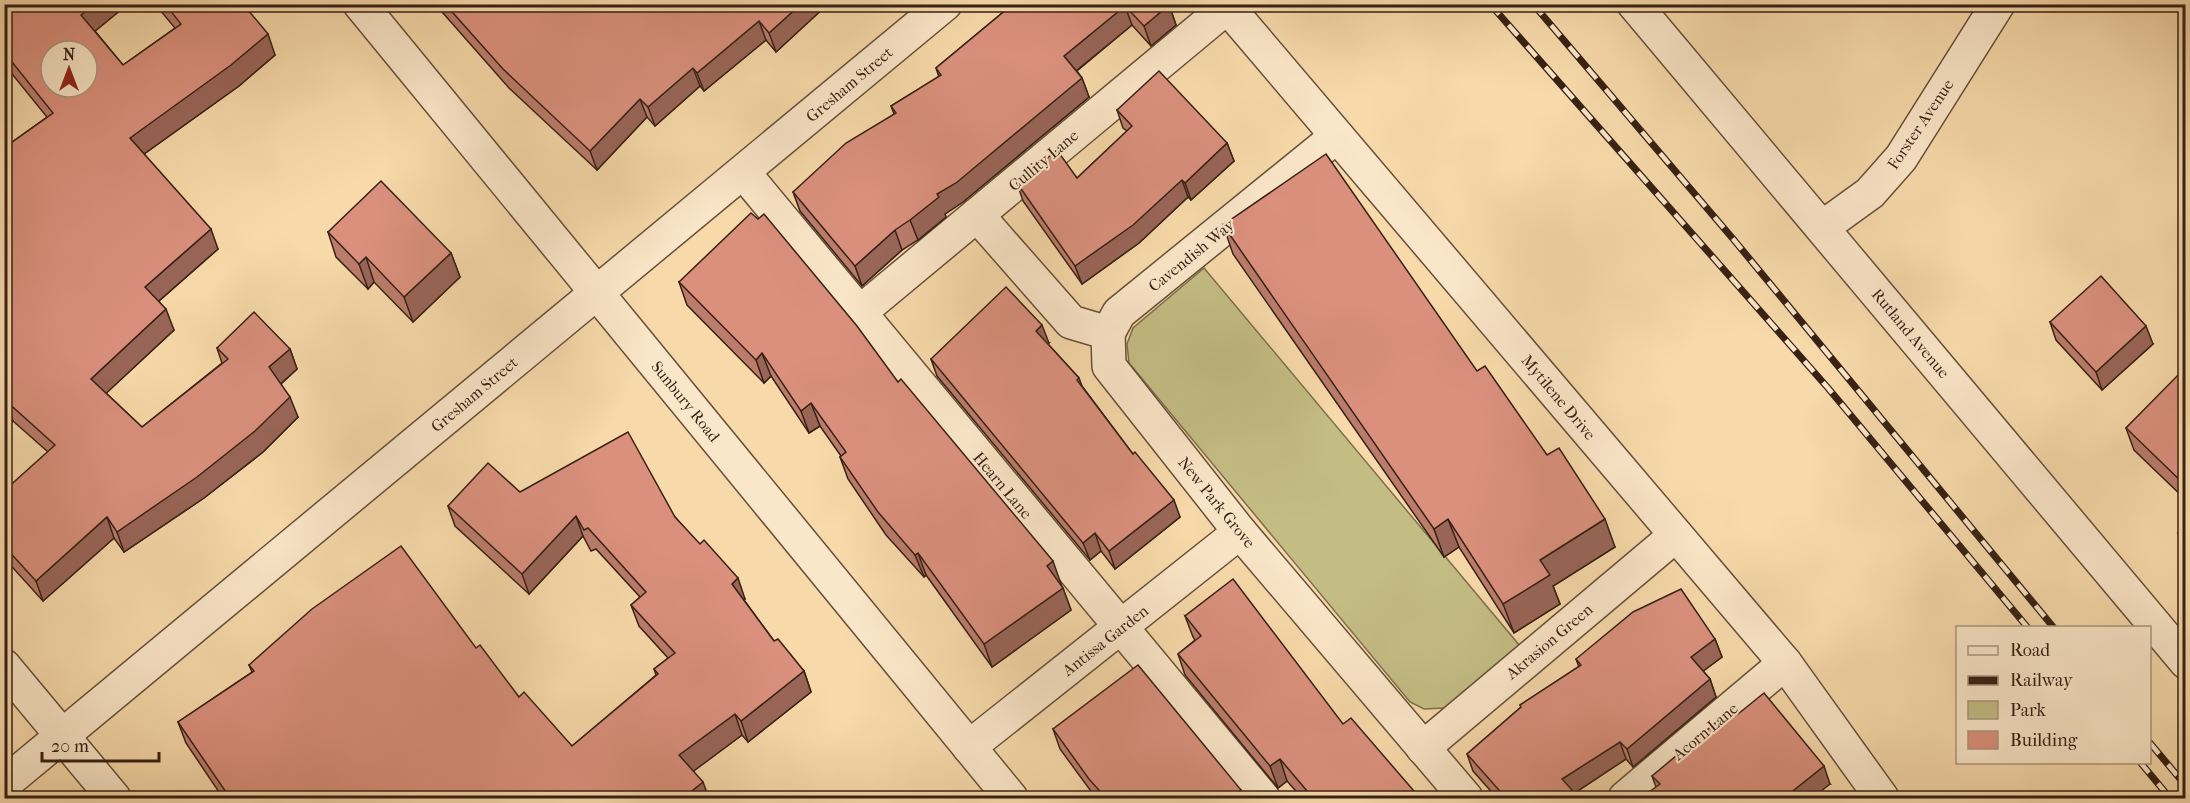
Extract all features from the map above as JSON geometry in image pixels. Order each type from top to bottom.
[{"type":"street","name":"Sunbury Road","points":[[360,4],[1011,798]]},
{"type":"street","name":"Gresham Street","points":[[4,784],[945,4]]},
{"type":"street","name":"Rutland Avenue","points":[[1634,4],[2186,662]]},
{"type":"street","name":"Forster Avenue","points":[[1824,228],[1870,193],[1901,158],[1998,4]]},
{"type":"street","name":"Mytilene Drive","points":[[1226,6],[1785,663],[1880,798]]},
{"type":"street","name":"Cullity Lane","points":[[859,313],[1226,6]]},
{"type":"street","name":"Cavendish Way","points":[[1108,333],[1119,313],[1337,136]]},
{"type":"street","name":"Hearn Lane","points":[[743,172],[1263,798]]},
{"type":"street","points":[[976,215],[1071,322],[1108,333]]},
{"type":"street","name":"New Park Grove","points":[[1108,333],[1109,366],[1240,532],[1466,798]]},
{"type":"street","name":"Antissa Garden","points":[[969,747],[1240,532]]},
{"type":"street","name":"Akrasion Green","points":[[1423,748],[1676,535]]},
{"type":"street","name":"Acorn Lane","points":[[1625,798],[1785,663]]},
{"type":"street","points":[[4,666],[114,798]]},
{"type":"green space","points":[[1204,268],[1520,646],[1444,708],[1424,709],[1410,702],[1129,363],[1127,344],[1133,328]]},
{"type":"building","points":[[4,4],[94,4],[81,15],[123,65],[181,24],[165,4],[243,4],[268,34],[231,65],[130,138],[211,229],[145,287],[166,309],[91,379],[142,427],[228,359],[217,348],[254,312],[290,349],[269,367],[290,397],[255,431],[197,477],[117,532],[107,517],[36,581],[4,546],[4,491],[55,445],[6,401],[4,402],[4,148],[53,113],[42,99],[99,99],[99,39],[39,39],[39,96],[4,52]]},
{"type":"building","points":[[445,4],[801,4],[769,33],[759,21],[697,73],[693,68],[648,107],[640,99],[590,151],[503,69]]},
{"type":"building","points":[[1013,4],[1169,5],[1144,26],[1125,6],[1064,56],[1082,78],[956,183],[937,194],[939,197],[895,230],[855,266],[793,192],[846,143],[896,113],[891,106],[941,75],[936,68]]},
{"type":"building","points":[[1159,71],[1227,143],[1185,183],[1182,180],[1133,225],[1075,266],[1017,183],[1057,150],[1077,178],[1132,126],[1117,110]]},
{"type":"building","points":[[1326,154],[1477,371],[1485,366],[1547,455],[1559,448],[1605,519],[1540,560],[1550,575],[1503,604],[1448,519],[1434,529],[1223,225]]},
{"type":"building","points":[[381,181],[451,253],[404,297],[366,257],[359,264],[328,232]]},
{"type":"building","points":[[751,213],[758,219],[764,214],[857,326],[898,382],[901,379],[1053,561],[1047,566],[1063,588],[984,644],[918,553],[915,555],[878,512],[840,457],[846,452],[811,403],[801,411],[762,353],[756,360],[679,282]]},
{"type":"building","points":[[2101,276],[2146,326],[2096,372],[2050,322]]},
{"type":"building","points":[[1006,287],[1042,325],[1036,331],[1079,378],[1077,380],[1133,454],[1135,452],[1174,500],[1109,551],[1095,533],[1083,543],[931,359]]},
{"type":"building","points":[[2184,369],[2186,371],[2186,486],[2126,428]]},
{"type":"building","points":[[628,432],[675,517],[700,544],[704,540],[738,578],[732,584],[774,641],[778,639],[804,671],[741,721],[735,714],[679,755],[703,782],[683,798],[230,798],[178,722],[254,671],[249,665],[312,609],[401,546],[476,648],[480,645],[519,697],[524,692],[572,746],[658,674],[654,669],[675,653],[631,605],[646,592],[588,528],[584,530],[576,516],[522,574],[448,506],[488,463],[520,492]]},
{"type":"building","points":[[2186,523],[2186,538],[2178,533]]},
{"type":"building","points":[[1233,579],[1343,724],[1351,718],[1420,798],[1313,798],[1280,759],[1270,766],[1178,654],[1201,636],[1185,616]]},
{"type":"building","points":[[1681,589],[1715,639],[1691,657],[1710,679],[1627,749],[1620,742],[1562,779],[1572,790],[1563,798],[1506,798],[1467,754],[1521,707],[1520,705],[1581,665],[1576,659],[1633,612]]},
{"type":"building","points":[[1138,665],[1241,790],[1230,798],[1106,798],[1089,779],[1053,729]]},
{"type":"building","points":[[1764,693],[1824,766],[1784,798],[1641,798],[1660,784],[1652,776],[1733,708],[1738,714]]},
{"type":"railway","points":[[1490,4],[1828,388],[2026,626]]},
{"type":"railway","points":[[1533,4],[1734,240],[2052,626]]},
{"type":"railway","points":[[2151,744],[2186,786]]},
{"type":"railway","points":[[2142,764],[2170,798]]}]
